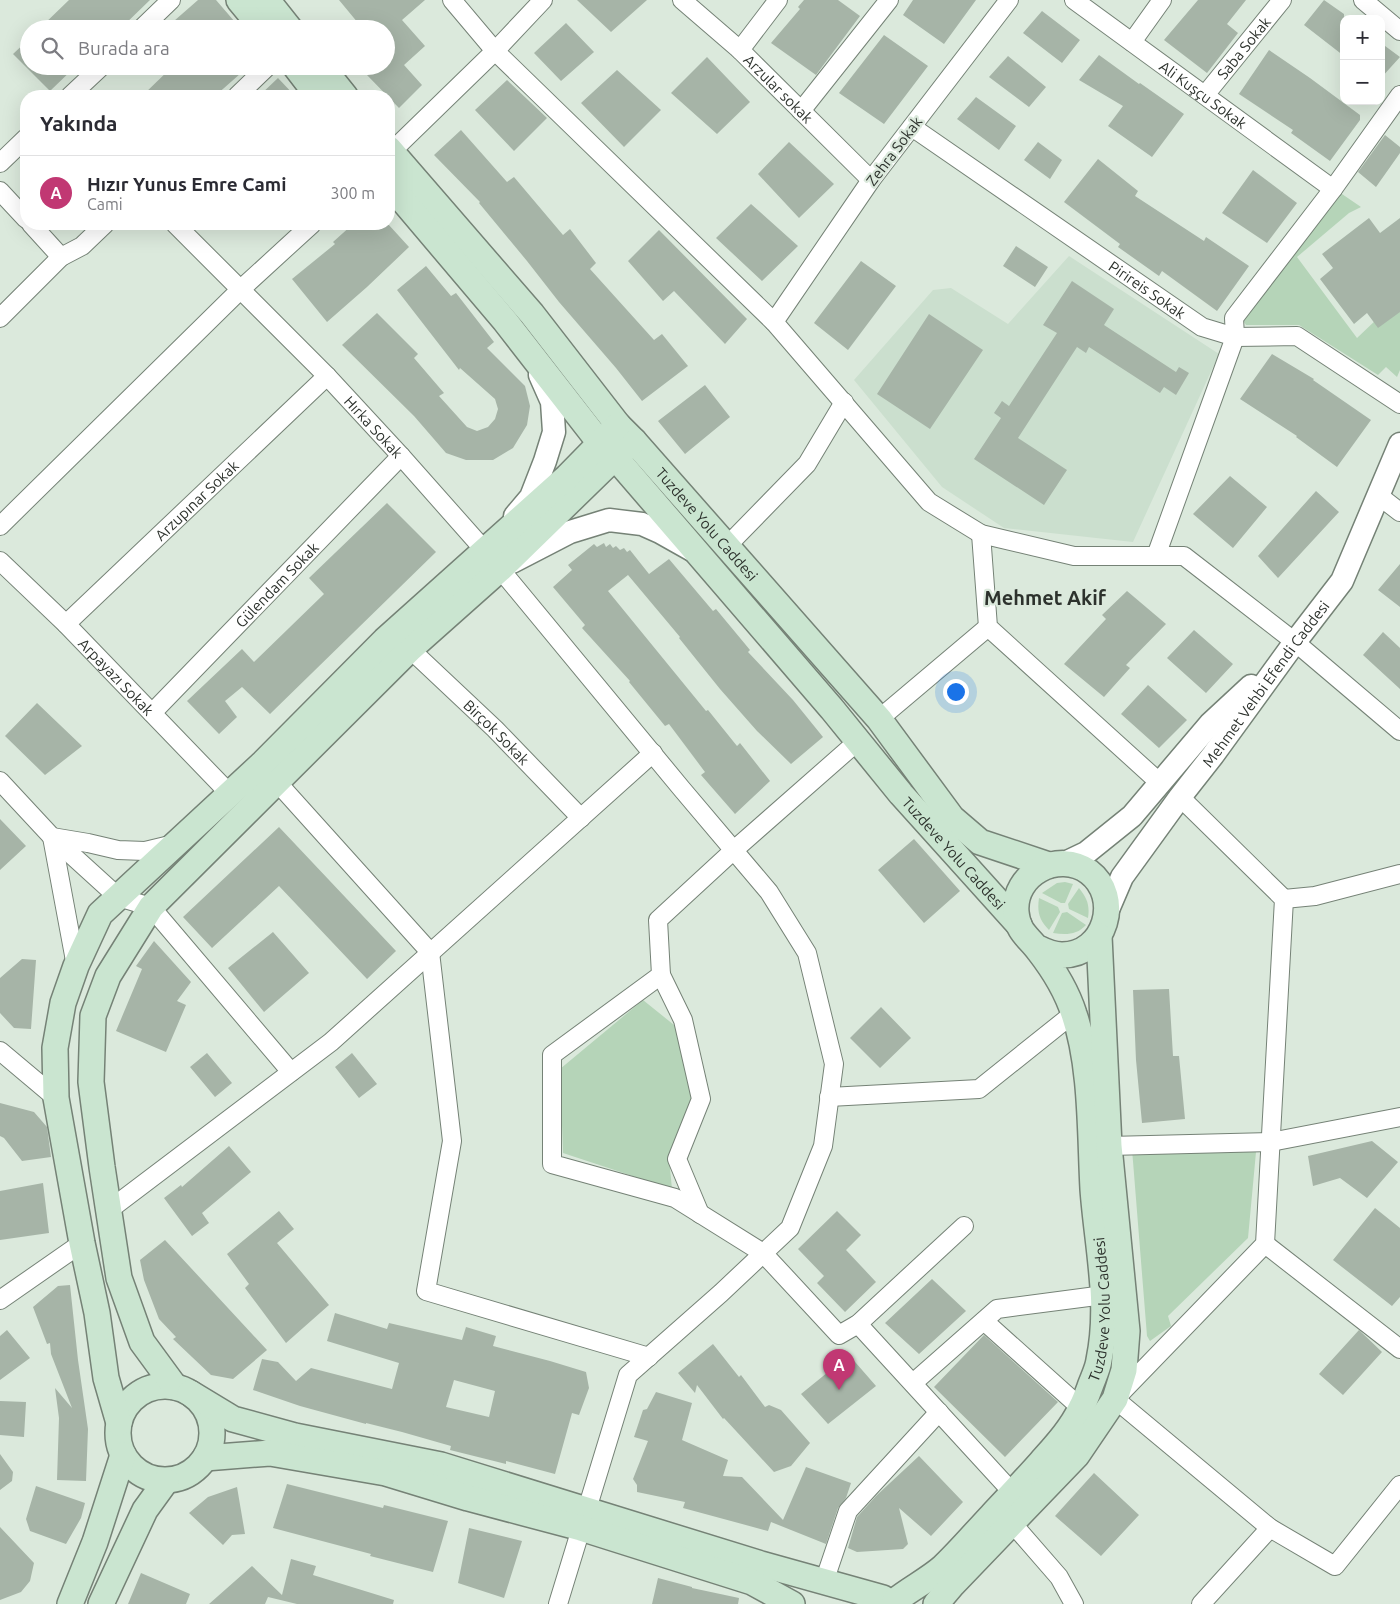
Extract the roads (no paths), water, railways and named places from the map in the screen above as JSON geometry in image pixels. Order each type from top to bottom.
[{"type":"main road","points":[[239,0],[256,20]]},
{"type":"main road","points":[[267,0],[283,20]]},
{"type":"main road","points":[[302,75],[313,90]]},
{"type":"main road","points":[[328,75],[340,90]]},
{"type":"main road","name":"Tuzdeve Yolu Caddesi","points":[[395,159],[532,314],[626,433],[879,719],[952,818],[980,842],[1057,864]]},
{"type":"main road","name":"Tuzdeve Yolu Caddesi","points":[[395,191],[505,321],[608,450],[858,741],[901,794],[1019,926]]},
{"type":"main road","points":[[493,560],[385,640],[262,764],[100,914],[76,966],[63,1003],[55,1048],[56,1098],[97,1313],[106,1378],[118,1424],[119,1445],[122,1455],[130,1466],[140,1474],[153,1480],[166,1481],[182,1478],[195,1470],[206,1458],[211,1444],[212,1430],[209,1415],[201,1403],[183,1390],[142,1342],[119,1278],[91,1082],[93,1016],[108,976],[151,907],[410,648],[493,560],[567,477],[608,450],[626,433]]},
{"type":"main road","points":[[1057,864],[1076,866],[1087,871],[1096,879],[1103,889],[1107,912],[1105,924],[1099,936],[1089,946],[1077,952],[1064,955],[1050,954],[1038,948],[1026,938],[1019,926],[1016,911],[1018,896],[1024,882],[1035,871],[1057,864]]},
{"type":"main road","name":"Tuzdeve Yolu Caddesi","points":[[936,1604],[952,1584],[1077,1455],[1115,1399],[1124,1370],[1127,1331],[1109,1146],[1099,936]]},
{"type":"main road","name":"Tuzdeve Yolu Caddesi","points":[[885,1602],[940,1570],[1064,1436],[1081,1408],[1099,1362],[1104,1328],[1104,1295],[1094,1195],[1085,1059],[1074,1013],[1057,977],[1038,948]]},
{"type":"main road","points":[[118,1424],[124,1409],[133,1398],[146,1390],[160,1386],[183,1390],[233,1419],[295,1436],[441,1465],[752,1582],[792,1604]]},
{"type":"main road","points":[[206,1458],[270,1453],[386,1473],[468,1498],[584,1518],[761,1564],[885,1602]]},
{"type":"main road","points":[[70,1604],[95,1542],[122,1455]]},
{"type":"main road","points":[[101,1604],[145,1510],[166,1481]]},
{"type":"street","points":[[150,20],[171,0]]},
{"type":"street","points":[[452,0],[495,52],[774,322],[929,502],[982,534],[1074,556],[1184,556],[1291,648],[1400,731]]},
{"type":"street","points":[[395,146],[495,52],[543,0]]},
{"type":"street","name":"Arzular sokak","points":[[682,0],[740,50],[871,180]]},
{"type":"street","points":[[740,50],[778,0]]},
{"type":"street","points":[[801,111],[889,0]]},
{"type":"street","name":"Zehra Sokak","points":[[774,322],[871,180],[1009,0]]},
{"type":"street","name":"Ali Kuşçu Sokak","points":[[1074,0],[1333,189]]},
{"type":"street","points":[[1132,42],[1162,0]]},
{"type":"street","name":"Saba Sokak","points":[[1205,96],[1282,0]]},
{"type":"street","points":[[1366,1],[1400,31]]},
{"type":"street","points":[[76,90],[92,75]]},
{"type":"street","points":[[243,90],[259,75]]},
{"type":"street","points":[[1156,556],[1235,337],[1234,318],[1333,189],[1400,95]]},
{"type":"street","name":"Pirireis Sokak","points":[[912,127],[1202,327],[1235,337],[1297,336],[1400,404]]},
{"type":"street","points":[[0,163],[20,144]]},
{"type":"street","points":[[0,191],[20,213]]},
{"type":"street","points":[[36,230],[61,257]]},
{"type":"street","points":[[0,318],[61,257],[82,246],[99,230]]},
{"type":"street","name":"Hırka Sokak","points":[[181,230],[326,376],[401,456],[493,560],[769,892],[808,953],[834,1064],[823,1146],[790,1228],[628,1375],[558,1604]]},
{"type":"street","points":[[0,526],[241,289],[305,230]]},
{"type":"street","points":[[493,560],[531,497],[554,432],[552,402],[532,355]]},
{"type":"street","name":"Arzupınar Sokak","points":[[66,624],[326,376]]},
{"type":"street","points":[[726,547],[807,464],[844,402]]},
{"type":"street","name":"Mehmet Vehbi Efendi Caddesi","points":[[1107,912],[1122,877],[1342,581],[1400,444]]},
{"type":"street","name":"Gülendam Sokak","points":[[152,713],[401,456]]},
{"type":"street","points":[[1379,496],[1400,512]]},
{"type":"street","points":[[493,560],[609,520],[642,524],[696,552]]},
{"type":"street","points":[[982,534],[988,628],[1160,783]]},
{"type":"street","name":"Arpayazı Sokak","points":[[0,561],[66,624],[229,793]]},
{"type":"street","points":[[879,719],[988,628]]},
{"type":"street","name":"Birçok Sokak","points":[[410,648],[495,729],[581,818]]},
{"type":"street","points":[[1057,864],[1086,853],[1132,816],[1210,724],[1291,648]]},
{"type":"street","points":[[700,1214],[677,1159],[701,1099],[683,1020],[660,975],[658,920],[858,741]]},
{"type":"street","points":[[108,1210],[330,1042],[653,753]]},
{"type":"street","points":[[0,781],[52,836],[118,897],[151,907],[291,1072]]},
{"type":"street","points":[[276,781],[430,952],[452,1141],[426,1291],[649,1356]]},
{"type":"street","points":[[1180,797],[1284,899],[1265,1244],[1115,1399],[1270,1528],[1335,1566],[1400,1486]]},
{"type":"street","points":[[52,836],[118,850],[145,851],[174,844]]},
{"type":"street","points":[[52,836],[76,966]]},
{"type":"street","points":[[1284,899],[1315,896],[1400,874]]},
{"type":"street","points":[[660,975],[552,1055],[552,1164],[674,1198],[763,1253],[839,1335],[858,1324],[964,1226]]},
{"type":"street","points":[[829,1097],[979,1089],[1074,1013]]},
{"type":"street","points":[[0,1051],[56,1098]]},
{"type":"street","points":[[1109,1146],[1270,1142],[1400,1117]]},
{"type":"street","points":[[0,1300],[82,1242]]},
{"type":"street","points":[[1265,1244],[1400,1349]]},
{"type":"street","points":[[913,1384],[997,1309],[1104,1295]]},
{"type":"street","points":[[984,1321],[1081,1408]]},
{"type":"street","points":[[858,1324],[1013,1493]]},
{"type":"street","points":[[824,1582],[848,1511],[939,1412]]},
{"type":"street","points":[[1012,1523],[1059,1578],[1074,1604]]},
{"type":"street","points":[[1202,1604],[1270,1528]]},
{"type":"place","name":"Hızır Yunus Emre Cami","points":[[839,1390]]},
{"type":"district","name":"Mehmet Akif","points":[[1045,597]]}]
